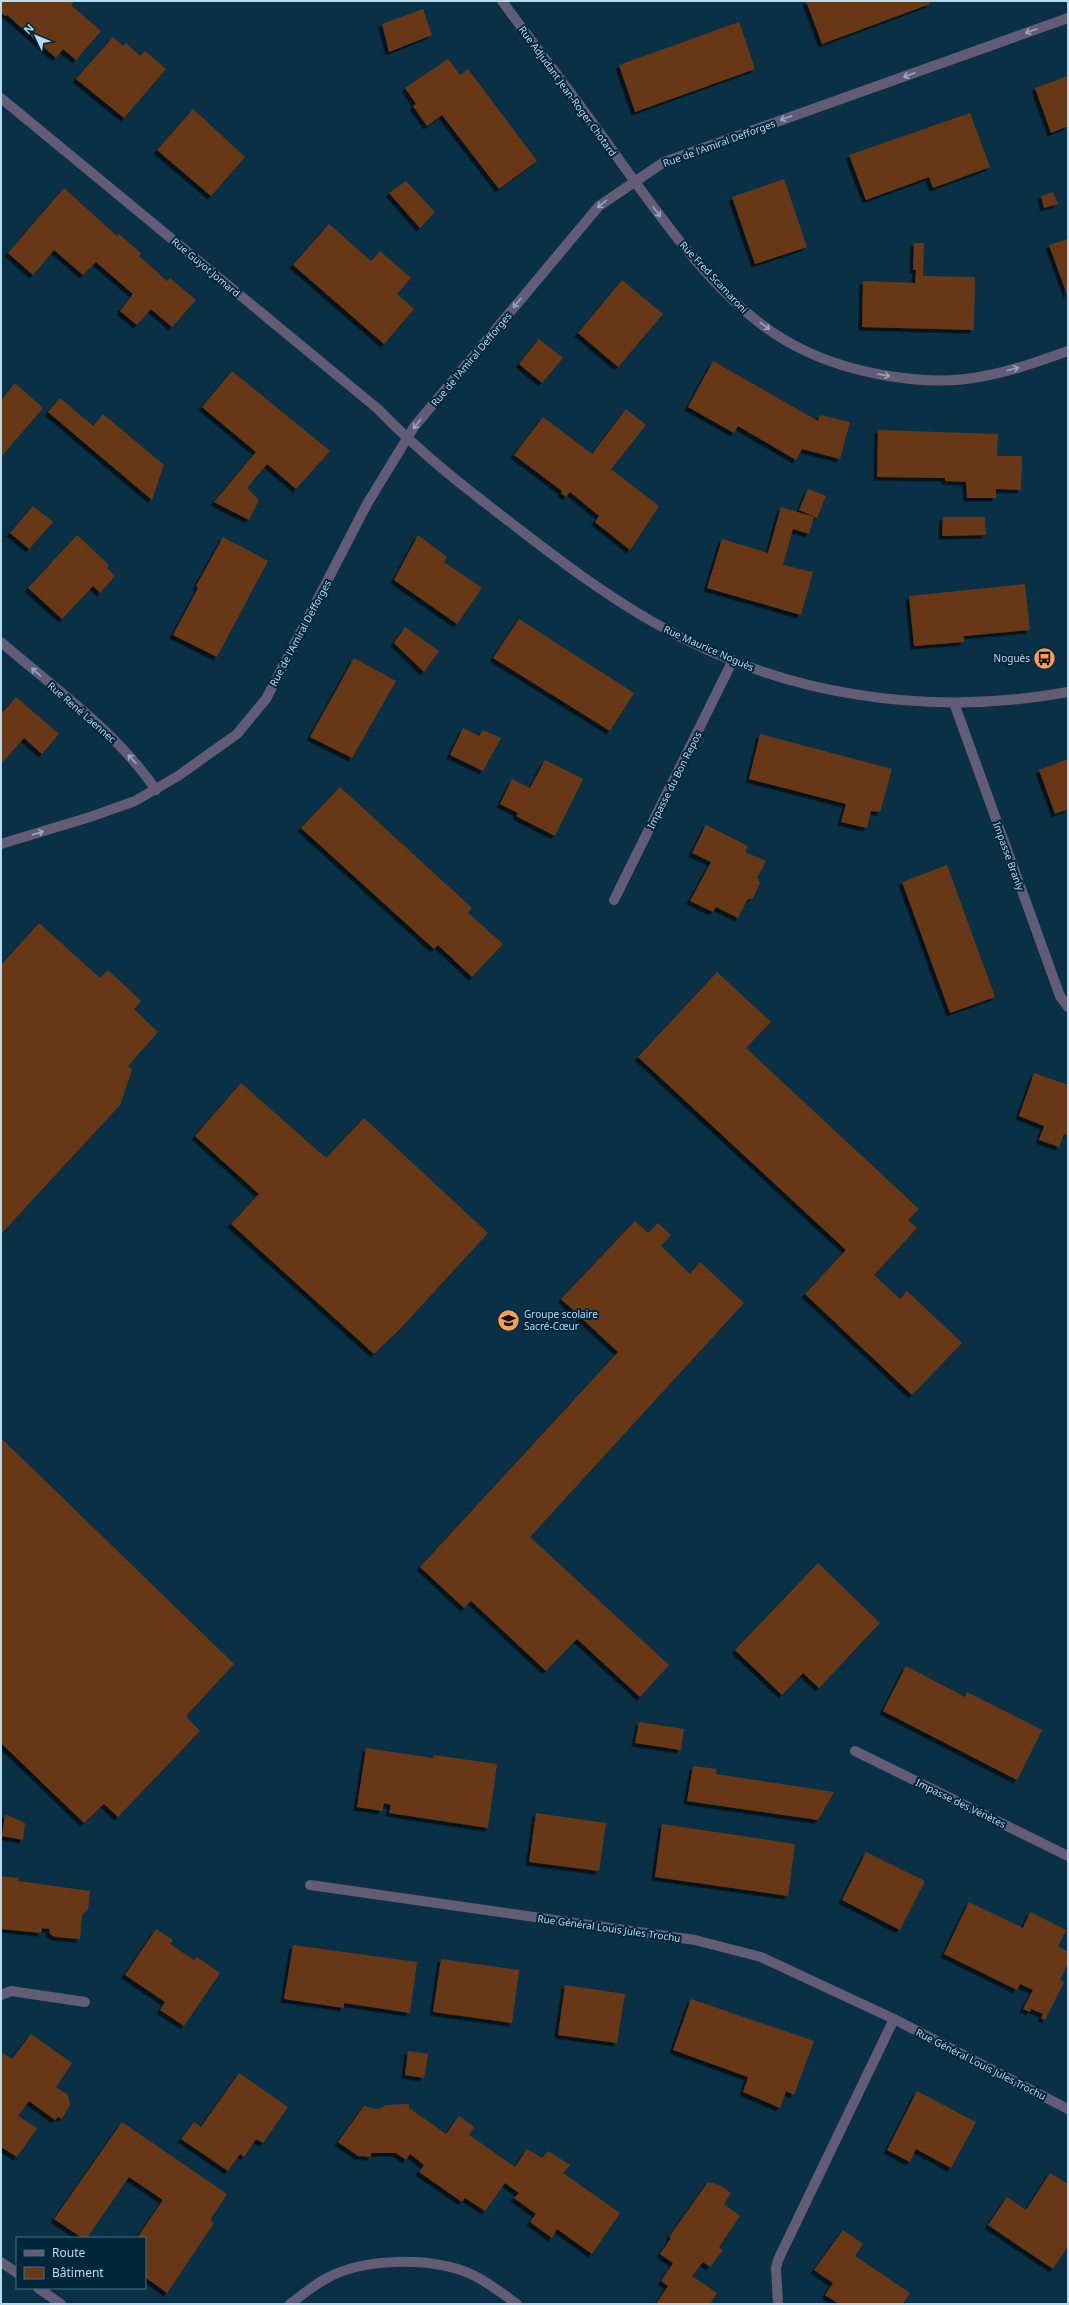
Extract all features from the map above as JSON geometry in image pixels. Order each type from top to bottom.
[{"type":"street","name":"Rue Adjudant Jean-Roger Chotard","points":[[502,1],[633,181]]},
{"type":"street","name":"Rue de l'Amiral Defforges","points":[[1,844],[90,818],[135,801],[156,790],[237,734],[266,699],[367,504],[414,427],[599,206],[633,181],[664,162],[1068,18]]},
{"type":"street","name":"Rue Guyot Jomard","points":[[1,98],[378,409],[407,439]]},
{"type":"street","name":"Rue Fred Scamaroni","points":[[633,181],[669,228],[739,306],[782,339],[824,359],[866,372],[918,381],[945,381],[979,377],[1026,366],[1068,351]]},
{"type":"street","name":"Rue Maurice Noguès","points":[[407,439],[457,482],[600,589],[654,623],[733,660],[790,682],[849,695],[904,701],[954,703],[1001,702],[1068,692]]},
{"type":"street","name":"Rue René Laennec","points":[[1,642],[115,740],[141,768],[156,790]]},
{"type":"street","name":"Impasse du Bon Repos","points":[[614,900],[733,660]]},
{"type":"street","name":"Impasse Branly","points":[[954,703],[1060,996],[1068,1007]]},
{"type":"street","name":"Impasse des Vénètes","points":[[855,1752],[1068,1856]]},
{"type":"street","name":"Rue Général Louis Jules Trochu","points":[[310,1885],[695,1940],[761,1957],[894,2019],[1068,2109]]},
{"type":"street","points":[[1,1995],[11,1991],[85,2002]]},
{"type":"street","points":[[778,2304],[777,2264],[894,2019]]},
{"type":"street","points":[[1,2262],[16,2272]]},
{"type":"street","points":[[290,2304],[328,2278],[354,2268],[383,2263],[423,2263],[453,2268],[474,2276],[516,2304]]},
{"type":"street","points":[[39,2289],[61,2304]]},
{"type":"building","points":[[1,1],[75,1],[71,5],[101,31],[76,60],[63,49],[56,58],[7,15],[5,16],[1,13]]},
{"type":"building","points":[[806,1],[929,1],[930,4],[822,44]]},
{"type":"building","points":[[423,9],[432,35],[389,52],[382,24]]},
{"type":"building","points":[[739,22],[755,69],[635,112],[619,65]]},
{"type":"building","points":[[113,37],[123,46],[126,43],[140,56],[145,51],[166,69],[124,118],[76,79]]},
{"type":"building","points":[[448,59],[460,75],[468,69],[537,161],[499,189],[442,115],[427,126],[413,106],[416,104],[405,88]]},
{"type":"building","points":[[1068,76],[1068,126],[1051,133],[1035,88]]},
{"type":"building","points":[[193,109],[245,157],[211,196],[157,150]]},
{"type":"building","points":[[970,113],[990,167],[933,188],[929,177],[866,200],[849,155]]},
{"type":"building","points":[[784,179],[807,247],[755,264],[732,197]]},
{"type":"building","points":[[406,181],[435,212],[420,228],[389,193]]},
{"type":"building","points":[[64,188],[117,236],[119,234],[141,253],[139,256],[167,281],[170,278],[196,300],[172,327],[151,309],[137,325],[120,311],[133,294],[96,262],[83,275],[54,250],[33,275],[8,253]]},
{"type":"building","points":[[1053,192],[1058,204],[1044,208],[1041,196]]},
{"type":"building","points":[[329,224],[371,261],[380,251],[411,278],[397,294],[414,309],[384,344],[293,265]]},
{"type":"building","points":[[1068,239],[1068,297],[1049,245]]},
{"type":"building","points":[[914,243],[924,243],[923,276],[975,277],[974,330],[862,327],[863,281],[915,283],[916,270],[913,270]]},
{"type":"building","points":[[622,280],[663,314],[618,367],[578,333]]},
{"type":"building","points":[[539,339],[563,358],[542,383],[519,364]]},
{"type":"building","points":[[713,361],[818,421],[820,415],[850,422],[840,459],[802,449],[796,460],[738,426],[734,433],[688,407]]},
{"type":"building","points":[[232,371],[330,451],[296,489],[267,464],[247,488],[259,500],[249,520],[214,502],[256,452],[202,407]]},
{"type":"building","points":[[15,383],[43,408],[1,457],[1,400]]},
{"type":"building","points":[[60,398],[93,426],[103,414],[164,465],[152,500],[48,412]]},
{"type":"building","points":[[626,409],[646,425],[611,469],[659,506],[630,550],[595,522],[599,516],[570,492],[566,497],[561,493],[562,491],[514,455],[543,417],[592,454]]},
{"type":"building","points":[[878,430],[998,434],[997,456],[1022,456],[1021,490],[996,489],[996,498],[967,498],[966,482],[945,481],[945,478],[877,477]]},
{"type":"building","points":[[808,489],[826,496],[817,518],[799,510]]},
{"type":"building","points":[[33,506],[53,522],[29,549],[10,533]]},
{"type":"building","points":[[781,507],[814,517],[809,534],[793,529],[783,565],[813,572],[801,615],[707,588],[722,539],[768,553]]},
{"type":"building","points":[[943,517],[985,517],[986,535],[942,536]]},
{"type":"building","points":[[77,535],[109,565],[107,568],[115,576],[100,593],[93,586],[62,619],[28,588]]},
{"type":"building","points":[[418,535],[447,557],[444,562],[482,588],[457,624],[394,580]]},
{"type":"building","points":[[223,537],[268,561],[217,657],[173,635],[198,588],[196,586]]},
{"type":"building","points":[[1025,584],[1030,630],[964,636],[964,642],[914,646],[909,596]]},
{"type":"building","points":[[519,619],[634,693],[610,731],[493,658]]},
{"type":"building","points":[[405,627],[439,651],[424,672],[394,643]]},
{"type":"building","points":[[354,658],[396,681],[352,758],[310,737]]},
{"type":"building","points":[[16,697],[59,734],[42,754],[24,738],[1,764],[1,711],[3,712]]},
{"type":"building","points":[[463,728],[479,736],[483,730],[501,738],[483,771],[450,755]]},
{"type":"building","points":[[760,734],[892,769],[880,812],[871,811],[867,828],[841,822],[846,804],[749,779]]},
{"type":"building","points":[[1068,759],[1068,809],[1055,814],[1039,770]]},
{"type":"building","points":[[545,760],[583,779],[555,836],[516,816],[518,813],[500,804],[512,779],[530,788]]},
{"type":"building","points":[[340,787],[472,908],[468,913],[503,944],[472,977],[438,945],[434,949],[301,828]]},
{"type":"building","points":[[706,825],[748,846],[745,852],[766,861],[757,878],[760,883],[753,898],[747,900],[738,918],[716,907],[713,912],[690,901],[711,862],[692,853]]},
{"type":"building","points":[[947,865],[995,997],[950,1013],[902,882]]},
{"type":"building","points":[[39,923],[100,978],[108,970],[141,1001],[134,1009],[158,1032],[128,1066],[132,1070],[120,1105],[1,1234],[1,965]]},
{"type":"building","points":[[717,972],[771,1022],[746,1048],[919,1209],[908,1220],[917,1228],[874,1275],[900,1299],[907,1291],[962,1343],[912,1395],[805,1294],[846,1250],[638,1057]]},
{"type":"building","points":[[1034,1073],[1068,1085],[1068,1135],[1064,1134],[1059,1147],[1039,1140],[1044,1126],[1019,1116]]},
{"type":"building","points":[[241,1083],[326,1158],[364,1118],[488,1233],[400,1329],[374,1354],[231,1224],[259,1194],[195,1136]]},
{"type":"building","points":[[635,1221],[648,1233],[658,1223],[671,1235],[661,1246],[690,1274],[700,1262],[744,1303],[530,1537],[669,1665],[640,1697],[577,1639],[546,1671],[471,1601],[464,1608],[420,1567],[618,1352],[561,1299]]},
{"type":"building","points":[[1,1438],[234,1664],[186,1716],[200,1731],[118,1817],[104,1804],[84,1823],[1,1743]]},
{"type":"building","points":[[818,1563],[880,1623],[819,1688],[803,1673],[782,1695],[735,1650]]},
{"type":"building","points":[[906,1666],[965,1697],[967,1692],[1042,1730],[1017,1780],[883,1711]]},
{"type":"building","points":[[639,1722],[684,1729],[681,1750],[635,1743]]},
{"type":"building","points":[[366,1748],[433,1758],[434,1755],[497,1764],[488,1828],[389,1813],[391,1805],[384,1803],[382,1811],[357,1807]]},
{"type":"building","points":[[693,1766],[717,1769],[716,1774],[834,1792],[818,1820],[687,1801]]},
{"type":"building","points":[[536,1813],[606,1823],[599,1871],[529,1862]]},
{"type":"building","points":[[5,1814],[25,1823],[23,1840],[2,1836]]},
{"type":"building","points":[[662,1824],[795,1844],[788,1896],[655,1877]]},
{"type":"building","points":[[866,1852],[925,1881],[900,1930],[842,1900]]},
{"type":"building","points":[[1,1876],[19,1878],[18,1881],[90,1891],[88,1909],[82,1915],[80,1939],[55,1937],[50,1934],[49,1929],[42,1928],[41,1933],[1,1929]]},
{"type":"building","points":[[969,1902],[1023,1928],[1030,1912],[1066,1930],[1058,1946],[1068,1952],[1068,1963],[1060,1980],[1064,1982],[1045,2020],[1041,2018],[1043,2014],[1031,2009],[1030,2012],[1023,2009],[1033,1990],[1020,1984],[1017,1990],[944,1954]]},
{"type":"building","points":[[156,1929],[173,1940],[170,1944],[194,1960],[197,1957],[220,1973],[184,2026],[160,2010],[165,2002],[125,1975]]},
{"type":"building","points":[[293,1945],[417,1962],[410,2013],[344,2003],[344,2008],[284,1999]]},
{"type":"building","points":[[441,1959],[519,1970],[512,2023],[433,2012]]},
{"type":"building","points":[[565,1985],[625,1994],[617,2043],[558,2035]]},
{"type":"building","points":[[691,1999],[814,2041],[794,2095],[786,2091],[780,2108],[743,2092],[748,2077],[673,2050]]},
{"type":"building","points":[[31,2034],[72,2063],[56,2087],[68,2095],[70,2105],[62,2119],[58,2117],[55,2120],[29,2101],[18,2116],[37,2128],[17,2157],[1,2147],[1,2055],[3,2053],[12,2059]]},
{"type":"building","points":[[408,2051],[428,2054],[424,2078],[405,2075]]},
{"type":"building","points":[[239,2073],[288,2107],[263,2143],[256,2139],[244,2157],[240,2154],[228,2171],[181,2139],[194,2122],[201,2127]]},
{"type":"building","points":[[917,2091],[976,2122],[951,2168],[916,2149],[910,2162],[887,2150]]},
{"type":"building","points":[[409,2104],[409,2108],[446,2134],[459,2116],[474,2127],[469,2135],[515,2167],[527,2149],[542,2158],[548,2151],[570,2165],[563,2173],[620,2213],[592,2254],[557,2229],[552,2238],[530,2222],[536,2214],[514,2198],[519,2193],[505,2183],[485,2211],[465,2198],[462,2202],[419,2172],[424,2165],[410,2154],[406,2160],[396,2153],[371,2153],[371,2157],[358,2156],[338,2142],[364,2106],[375,2109],[382,2108],[385,2105]]},
{"type":"building","points":[[122,2122],[227,2194],[210,2220],[214,2223],[167,2293],[146,2278],[146,2237],[138,2237],[163,2200],[129,2177],[88,2237],[81,2237],[54,2219]]},
{"type":"building","points":[[1050,2173],[1068,2184],[1068,2246],[1053,2269],[988,2225],[1007,2197],[1026,2210]]},
{"type":"building","points":[[708,2182],[720,2185],[731,2193],[724,2204],[740,2216],[719,2247],[723,2250],[710,2267],[703,2262],[692,2276],[717,2293],[710,2304],[656,2304],[668,2286],[661,2281],[673,2263],[660,2254],[671,2238],[669,2237]]},
{"type":"building","points":[[843,2230],[863,2244],[855,2256],[910,2293],[903,2304],[839,2304],[825,2295],[833,2283],[814,2270]]},
{"type":"place","name":"Noguès","points":[[1045,658]]},
{"type":"place","name":"Groupe scolaire Sacré-Cœur","points":[[508,1320]]}]
